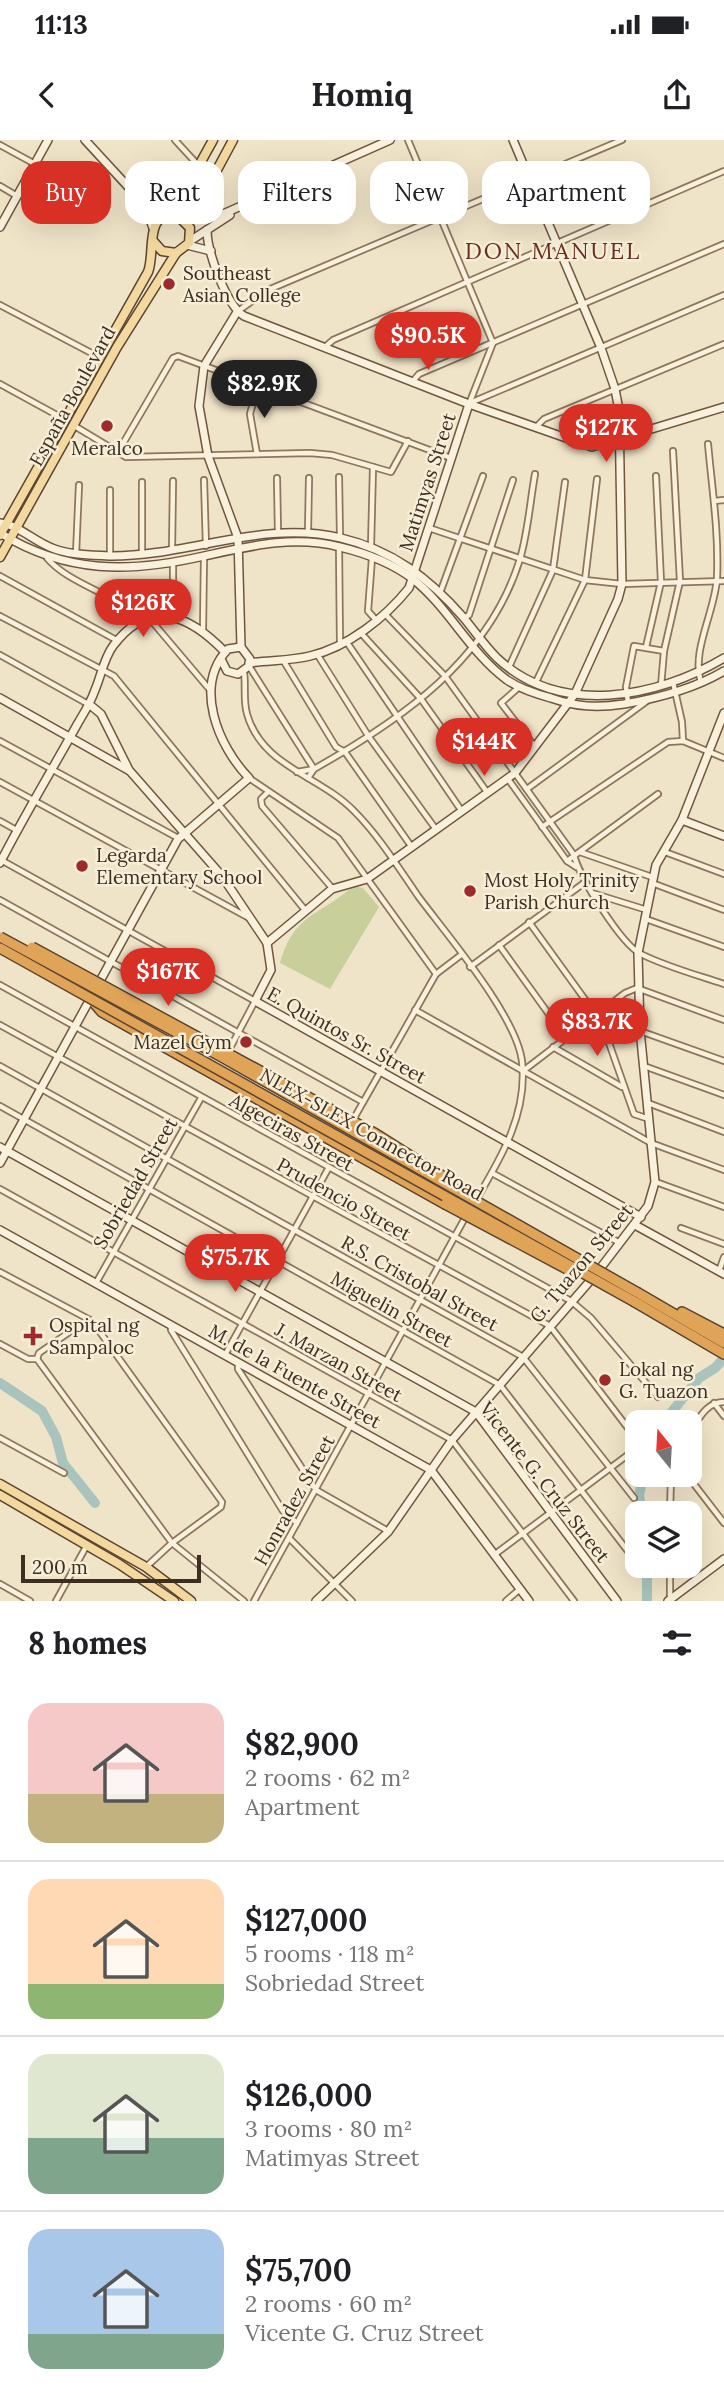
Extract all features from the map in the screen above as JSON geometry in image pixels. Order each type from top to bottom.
[{"type":"highway","points":[[0,932],[376,1134],[510,1220]]},
{"type":"highway","name":"NLEX-SLEX Connector Road","points":[[0,939],[510,1220],[637,1297],[724,1354]]},
{"type":"highway","name":"NLEX-SLEX Connector Road","points":[[0,948],[724,1343]]},
{"type":"highway","points":[[94,993],[95,1004],[102,1012],[526,1249],[724,1335]]},
{"type":"main road","points":[[202,161],[213,140]]},
{"type":"main road","points":[[221,161],[233,140]]},
{"type":"main road","points":[[156,224],[152,228],[153,241],[162,251],[176,253],[188,243],[188,224]]},
{"type":"main road","name":"España Boulevard","points":[[0,534],[3,523],[148,272],[153,241]]},
{"type":"main road","name":"España Boulevard","points":[[0,557],[159,276],[176,253]]},
{"type":"main road","points":[[0,1484],[146,1567],[191,1601]]},
{"type":"main road","points":[[0,1495],[87,1545],[174,1601]]},
{"type":"street","points":[[37,161],[48,140]]},
{"type":"street","points":[[85,140],[125,183]]},
{"type":"street","points":[[175,140],[194,161]]},
{"type":"street","points":[[341,161],[390,140]]},
{"type":"street","points":[[408,140],[417,161]]},
{"type":"street","points":[[513,140],[522,161]]},
{"type":"street","points":[[572,161],[622,140]]},
{"type":"street","points":[[0,145],[29,161]]},
{"type":"street","points":[[325,348],[329,342],[724,171]]},
{"type":"street","points":[[0,186],[17,195]]},
{"type":"street","points":[[0,225],[21,188]]},
{"type":"street","points":[[188,243],[238,209]]},
{"type":"street","points":[[151,224],[152,228]]},
{"type":"street","points":[[241,648],[238,538],[208,456],[200,406],[204,366],[237,312],[268,290],[427,224]]},
{"type":"street","points":[[443,224],[493,344]]},
{"type":"street","points":[[267,943],[332,889],[367,879],[435,828],[515,774],[575,694],[616,607],[622,584],[619,440],[615,389],[601,348],[548,224]]},
{"type":"street","points":[[207,230],[211,251],[237,312],[469,404],[592,447],[724,407]]},
{"type":"street","points":[[188,243],[211,251]]},
{"type":"street","points":[[413,382],[419,374],[724,244]]},
{"type":"street","points":[[469,404],[724,295]]},
{"type":"street","points":[[0,305],[99,357]]},
{"type":"street","name":"Matimyas Street","points":[[247,667],[317,654],[343,642],[376,620],[404,594],[412,579],[469,404],[493,344]]},
{"type":"street","points":[[536,427],[541,421],[724,344]]},
{"type":"street","points":[[118,452],[173,358],[178,356],[451,458]]},
{"type":"street","points":[[0,384],[64,419]]},
{"type":"street","points":[[257,454],[250,414],[258,384]]},
{"type":"street","points":[[73,425],[126,457],[332,455],[394,470],[408,441]]},
{"type":"street","points":[[701,683],[698,674],[717,581],[714,501],[708,444]]},
{"type":"street","points":[[661,686],[664,651],[680,581],[673,451]]},
{"type":"street","points":[[372,547],[373,467]]},
{"type":"street","points":[[296,772],[314,769],[396,719],[421,699],[478,644],[520,559],[535,474]]},
{"type":"street","points":[[440,593],[483,475]]},
{"type":"street","points":[[646,647],[661,582],[656,476]]},
{"type":"street","points":[[340,477],[341,537]]},
{"type":"street","points":[[277,478],[278,533]]},
{"type":"street","points":[[308,532],[309,478]]},
{"type":"street","points":[[536,682],[585,580],[597,479]]},
{"type":"street","points":[[464,618],[469,615],[513,480]]},
{"type":"street","points":[[172,552],[173,481]]},
{"type":"street","points":[[204,481],[206,546]]},
{"type":"street","points":[[142,482],[142,555]]},
{"type":"street","points":[[508,668],[553,570],[565,482]]},
{"type":"street","points":[[76,554],[79,485]]},
{"type":"street","points":[[110,490],[110,556]]},
{"type":"street","points":[[714,501],[724,500]]},
{"type":"street","points":[[3,523],[52,548],[76,554],[110,556],[172,552],[238,538],[278,533],[308,532],[341,537],[372,547],[415,569],[464,618],[490,665],[519,687],[586,708],[648,700],[701,683],[724,671]]},
{"type":"street","points":[[428,527],[585,580],[622,584],[724,581]]},
{"type":"street","points":[[0,534],[47,558],[69,564],[112,567],[141,568],[278,541],[309,541],[339,547],[372,557],[412,579],[478,644],[508,668],[536,682],[588,697],[626,694],[661,686],[698,674],[724,658]]},
{"type":"street","points":[[339,547],[343,642],[461,810]]},
{"type":"street","points":[[203,630],[204,556]]},
{"type":"street","points":[[372,557],[368,611],[376,620]]},
{"type":"street","points":[[47,558],[59,572],[128,609],[141,623]]},
{"type":"street","points":[[173,562],[173,617]]},
{"type":"street","points":[[0,576],[118,641]]},
{"type":"street","points":[[384,613],[445,676],[515,774],[577,854],[652,880],[724,910]]},
{"type":"street","points":[[0,616],[114,676],[305,910]]},
{"type":"street","points":[[1,861],[89,704],[118,641],[150,619],[173,617],[191,622],[203,630],[225,652]]},
{"type":"street","points":[[150,619],[211,690],[219,734],[249,778],[327,828],[436,974]]},
{"type":"street","points":[[360,632],[421,699],[488,793]]},
{"type":"street","points":[[628,703],[626,694],[634,646],[664,651]]},
{"type":"street","points":[[211,690],[225,652],[232,647],[241,648],[248,654],[247,667],[314,769]]},
{"type":"street","points":[[317,654],[369,737],[435,828]]},
{"type":"street","points":[[0,655],[89,704],[101,714],[129,770],[181,836],[222,876],[267,943],[271,970],[222,1063]]},
{"type":"street","points":[[283,660],[336,747],[345,752],[411,846]]},
{"type":"street","points":[[222,661],[223,666],[232,674],[247,667]]},
{"type":"street","name":"Honradez Street","points":[[247,667],[245,703],[253,730],[266,749],[354,811],[470,967],[510,1028],[522,1059],[516,1125],[508,1142],[254,1601]]},
{"type":"street","points":[[673,682],[682,722],[682,741]]},
{"type":"street","points":[[519,687],[501,703],[536,748]]},
{"type":"street","points":[[0,698],[129,770]]},
{"type":"street","points":[[527,789],[648,700]]},
{"type":"street","name":"G. Tuazon Street","points":[[316,1601],[388,1532],[452,1440],[620,1244],[641,1217],[652,1196],[655,1182],[640,1030],[638,954],[652,880],[682,820],[724,713]]},
{"type":"street","points":[[0,741],[181,836]]},
{"type":"street","points":[[542,827],[667,742],[682,741],[724,758]]},
{"type":"street","points":[[308,778],[314,769]]},
{"type":"street","points":[[0,1163],[3,1149],[24,1119],[181,836],[249,778]]},
{"type":"street","points":[[508,779],[638,954],[724,984]]},
{"type":"street","points":[[0,782],[162,869],[248,919],[252,918]]},
{"type":"street","points":[[268,792],[261,799],[262,806],[332,889]]},
{"type":"street","points":[[567,861],[657,794]]},
{"type":"street","points":[[682,820],[724,836]]},
{"type":"street","points":[[0,821],[18,831]]},
{"type":"street","points":[[665,852],[724,874]]},
{"type":"street","points":[[576,868],[577,854]]},
{"type":"street","name":"E. Quintos Sr. Street","points":[[1,861],[641,1217]]},
{"type":"street","points":[[470,967],[584,883]]},
{"type":"street","points":[[591,892],[648,910]]},
{"type":"street","points":[[0,900],[363,1101]]},
{"type":"street","points":[[646,919],[724,947]]},
{"type":"street","points":[[529,922],[596,1015],[613,1048],[623,1088],[634,1114],[649,1119]]},
{"type":"street","points":[[0,939],[596,1273]]},
{"type":"street","points":[[499,945],[566,1038]]},
{"type":"street","points":[[346,1133],[436,974],[461,955]]},
{"type":"street","name":"Algeciras Street","points":[[0,985],[571,1301],[591,1318],[658,1397]]},
{"type":"street","points":[[522,1072],[596,1015],[637,988],[724,1020]]},
{"type":"street","points":[[415,1010],[651,1143],[724,1170]]},
{"type":"street","name":"Prudencio Street","points":[[0,1025],[311,1198],[550,1326],[625,1424]]},
{"type":"street","points":[[640,1030],[724,1061]]},
{"type":"street","points":[[553,1047],[623,1088]]},
{"type":"street","points":[[643,1065],[724,1096]]},
{"type":"street","name":"R.S. Cristobal Street","points":[[0,1066],[168,1157],[523,1357],[634,1498]]},
{"type":"street","name":"Sobriedad Street","points":[[96,1283],[201,1098]]},
{"type":"street","points":[[647,1103],[724,1132]]},
{"type":"street","name":"Miguelin Street","points":[[0,1106],[500,1385],[625,1548]]},
{"type":"street","name":"Vicente G. Cruz Street","points":[[3,1149],[476,1412],[617,1601]]},
{"type":"street","points":[[225,1354],[328,1168]]},
{"type":"street","points":[[492,1172],[620,1244]]},
{"type":"street","points":[[655,1182],[724,1207]]},
{"type":"street","name":"J. Marzan Street","points":[[0,1189],[452,1440],[573,1601]]},
{"type":"street","points":[[635,1225],[721,1273],[724,1257]]},
{"type":"street","points":[[681,1228],[724,1244]]},
{"type":"street","name":"M. de la Fuente Street","points":[[0,1230],[431,1470],[529,1601]]},
{"type":"street","points":[[0,1272],[92,1321],[222,1502],[219,1509],[173,1542],[146,1567]]},
{"type":"street","points":[[37,1359],[39,1353],[87,1320]]},
{"type":"street","points":[[171,1326],[283,1511],[297,1523]]},
{"type":"street","points":[[0,1343],[28,1359],[37,1359]]},
{"type":"street","points":[[37,1359],[173,1542],[244,1601]]},
{"type":"street","points":[[238,1363],[238,1369],[316,1490],[388,1532]]},
{"type":"street","points":[[702,1414],[714,1403],[724,1402]]},
{"type":"street","points":[[714,1403],[724,1416]]},
{"type":"street","points":[[0,1438],[64,1473]]},
{"type":"street","points":[[493,1555],[625,1458]]},
{"type":"street","points":[[697,1488],[724,1522]]},
{"type":"street","points":[[289,1538],[352,1601]]},
{"type":"street","points":[[56,1601],[87,1545]]},
{"type":"street","points":[[669,1601],[724,1559]]},
{"type":"street","points":[[669,1601],[670,1578]]},
{"type":"street","points":[[0,1584],[30,1601]]},
{"type":"street","points":[[506,1601],[520,1589]]},
{"type":"green space","points":[[353,886],[363,888],[379,907],[330,989],[280,963],[286,946],[301,924]]},
{"type":"waterway","points":[[673,1410],[699,1378],[715,1368],[724,1358]]},
{"type":"waterway","points":[[0,1383],[42,1411],[56,1437],[63,1463],[95,1503]]},
{"type":"waterway","points":[[640,1501],[641,1488]]},
{"type":"waterway","points":[[647,1578],[647,1601]]},
{"type":"place","name":"Southeast Asian College","points":[[169,284]]},
{"type":"place","name":"Meralco","points":[[107,426]]},
{"type":"place","name":"Legarda Elementary School","points":[[82,866]]},
{"type":"place","name":"Most Holy Trinity Parish Church","points":[[470,891]]},
{"type":"place","name":"Mazel Gym","points":[[246,1042]]},
{"type":"place","name":"Ospital ng Sampaloc","points":[[33,1336]]},
{"type":"place","name":"Lokal ng G. Tuazon","points":[[605,1380]]},
{"type":"district","name":"DON MANUEL","points":[[553,250]]}]
